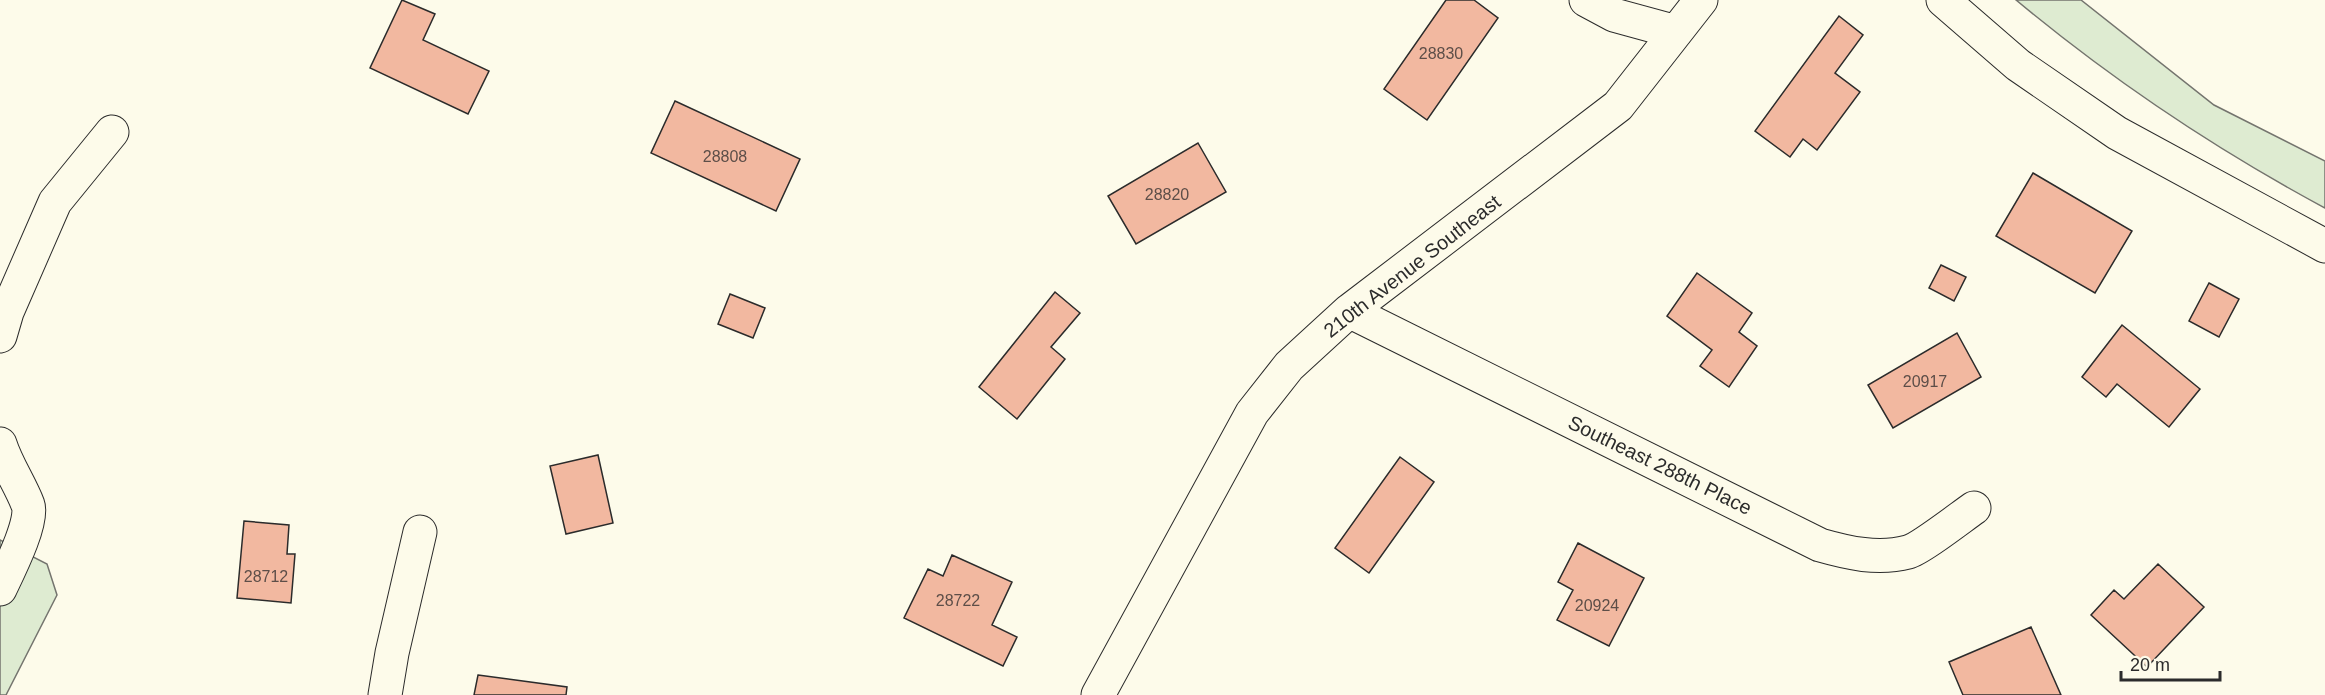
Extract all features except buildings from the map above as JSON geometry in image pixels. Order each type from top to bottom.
[{"type":"street","points":[[1586,0],[1614,15],[1676,32]]},
{"type":"street","name":"210th Avenue Southeast","points":[[1098,695],[1252,413],[1289,366],[1349,310],[1618,106],[1701,0]]},
{"type":"street","points":[[1943,0],[2018,65],[2116,133],[2325,246]]},
{"type":"street","points":[[0,336],[7,312],[55,202],[112,132]]},
{"type":"street","name":"Southeast 288th Place","points":[[1349,310],[1820,545],[1870,556],[1909,552],[1974,508]]},
{"type":"street","points":[[0,444],[4,458],[29,507],[19,552],[0,589]]},
{"type":"street","points":[[385,695],[392,653],[420,532]]},
{"type":"green space","points":[[2016,0],[2081,0],[2214,105],[2325,161],[2325,208],[2244,162],[2165,112],[2089,58]]},
{"type":"green space","points":[[0,540],[47,564],[57,595],[6,695],[0,695]]}]
